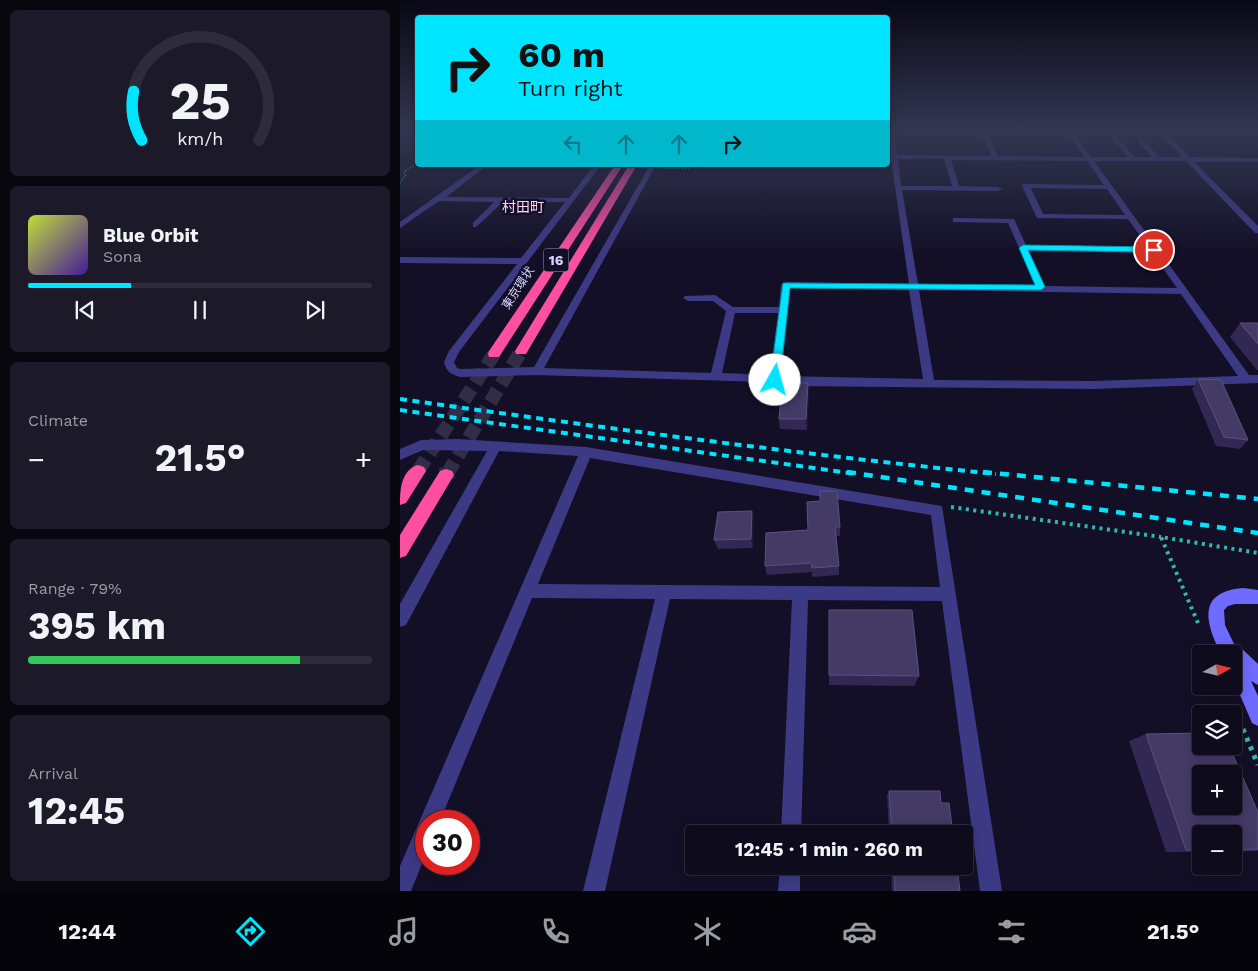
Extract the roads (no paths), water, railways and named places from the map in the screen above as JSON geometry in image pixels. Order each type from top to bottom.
[{"type":"highway","name":"東京環状","points":[[494,354],[614,172]]},
{"type":"highway","name":"16","points":[[522,351],[629,172]]},
{"type":"highway","points":[[400,498],[418,471]]},
{"type":"highway","points":[[400,550],[446,475]]},
{"type":"street","points":[[400,226],[476,172]]},
{"type":"street","points":[[593,172],[454,351],[449,362],[452,370],[460,372],[537,371],[716,377],[791,382],[929,384],[1094,385],[1258,380]]},
{"type":"street","points":[[537,371],[649,172]]},
{"type":"street","points":[[894,172],[929,384]]},
{"type":"street","points":[[951,172],[956,188]]},
{"type":"street","points":[[1099,172],[1246,379]]},
{"type":"street","points":[[1201,172],[1254,222],[1258,231]]},
{"type":"street","points":[[1110,187],[1026,186],[1040,216],[1131,218]]},
{"type":"street","points":[[898,188],[998,188]]},
{"type":"street","points":[[439,199],[571,200]]},
{"type":"street","points":[[476,225],[501,199]]},
{"type":"street","points":[[956,220],[1011,221],[1041,287]]},
{"type":"street","points":[[1023,248],[1154,250]]},
{"type":"street","points":[[400,260],[523,261]]},
{"type":"street","points":[[775,380],[786,285],[1041,287],[1182,291]]},
{"type":"street","points":[[688,298],[715,298],[731,310],[784,310]]},
{"type":"street","points":[[716,377],[731,310]]},
{"type":"street","points":[[400,456],[421,445],[458,444],[586,452],[937,510],[991,891]]},
{"type":"street","points":[[400,619],[496,446]]},
{"type":"street","points":[[435,810],[586,452]]},
{"type":"street","points":[[528,591],[949,594]]},
{"type":"street","points":[[594,891],[664,592]]},
{"type":"street","points":[[791,825],[800,593]]},
{"type":"street","points":[[1226,645],[1216,622],[1216,607],[1222,600],[1229,598],[1242,595],[1258,597]]},
{"type":"street","points":[[1242,662],[1258,676]]},
{"type":"street","points":[[1242,680],[1258,717]]},
{"type":"street","points":[[400,891],[415,856]]},
{"type":"street","points":[[789,891],[790,875]]},
{"type":"tunnel","points":[[447,474],[521,351]]},
{"type":"tunnel","points":[[418,471],[494,354]]},
{"type":"railway","points":[[400,399],[698,440],[996,474]]},
{"type":"railway","points":[[400,410],[856,474]]},
{"type":"railway","points":[[847,472],[1258,533]]},
{"type":"railway","points":[[983,472],[1258,499]]},
{"type":"district","name":"村田町","points":[[523,207]]}]
